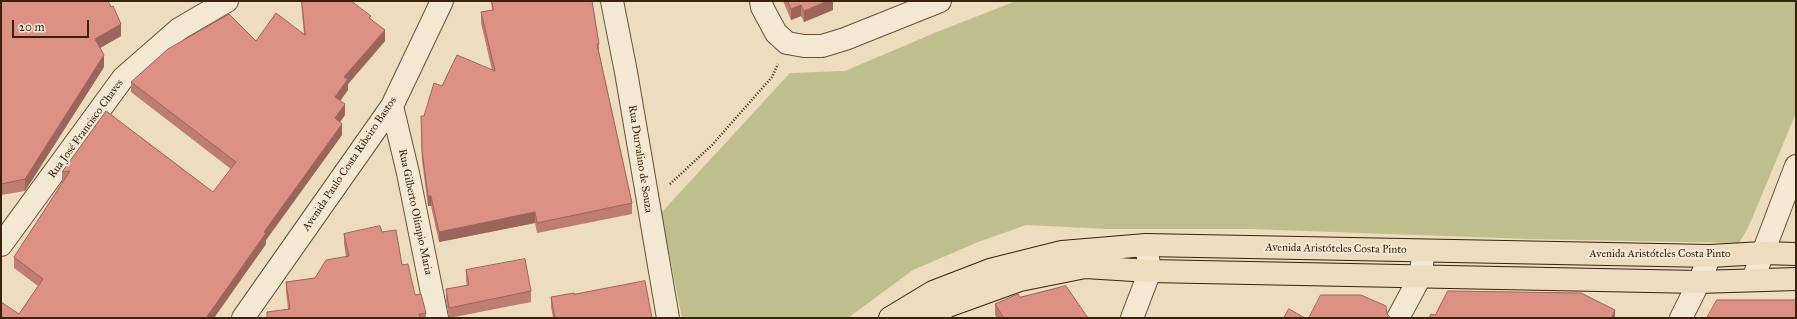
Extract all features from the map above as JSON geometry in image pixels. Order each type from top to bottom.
[{"type":"main road","name":"Avenida Aristóteles Costa Pinto","points":[[890,318],[933,292],[990,270],[1062,252],[1146,245],[1710,256],[1763,253],[1796,254]]},
{"type":"main road","points":[[923,318],[948,306],[1020,280],[1085,267],[1150,271],[1699,282],[1753,279],[1796,280]]},
{"type":"street","name":"Rua José Francisco Chaves","points":[[1,246],[123,78],[179,29],[227,1]]},
{"type":"street","name":"Avenida Paulo Costa Ribeiro Bastos","points":[[243,318],[392,106],[442,1]]},
{"type":"street","name":"Rua Durvalino de Souza","points":[[612,1],[626,72],[668,318]]},
{"type":"street","points":[[761,1],[762,7],[776,33],[786,43],[804,46],[822,46],[845,40],[940,1]]},
{"type":"street","name":"Rua Gilberto Olímpio Maria","points":[[392,106],[408,173],[437,318]]},
{"type":"street","points":[[1753,279],[1796,166]]},
{"type":"street","points":[[1132,318],[1150,271],[1146,245]]},
{"type":"street","points":[[1398,318],[1420,276],[1424,251]]},
{"type":"street","points":[[1681,318],[1710,256]]},
{"type":"path","points":[[647,202],[676,179],[712,145],[772,77],[786,43]]},
{"type":"green space","points":[[1016,1],[1796,1],[1796,113],[1748,228],[1739,243],[1528,239],[1251,229],[1108,229],[1026,225],[978,242],[913,270],[848,318],[682,318],[661,213],[790,73],[845,71],[932,34]]},
{"type":"building","points":[[1,1],[108,1],[111,7],[113,6],[121,24],[95,39],[104,55],[25,179],[1,184]]},
{"type":"building","points":[[302,1],[351,1],[371,16],[369,18],[385,30],[344,77],[348,79],[335,97],[345,104],[335,118],[342,124],[264,232],[266,233],[206,318],[1,318],[1,302],[19,314],[43,279],[14,257],[70,171],[62,172],[106,111],[213,192],[236,162],[131,82],[168,49],[229,14],[256,41],[276,13],[305,35]]},
{"type":"building","points":[[492,1],[592,1],[599,44],[597,44],[632,203],[537,223],[535,212],[439,232],[431,196],[428,196],[422,151],[421,116],[424,116],[434,83],[442,86],[457,55],[495,71],[481,12],[493,10]]},
{"type":"building","points":[[788,1],[828,1],[804,11],[801,5],[791,9]]},
{"type":"building","points":[[380,226],[382,232],[396,230],[402,265],[408,264],[415,295],[421,294],[426,313],[419,314],[420,318],[267,318],[267,312],[290,309],[286,282],[315,278],[326,260],[349,256],[344,234]]},
{"type":"building","points":[[525,259],[531,291],[449,308],[446,289],[469,285],[466,270]]},
{"type":"building","points":[[645,281],[652,318],[555,318],[551,297]]},
{"type":"building","points":[[1066,286],[1088,318],[1004,318],[995,304],[1018,294],[1020,297]]},
{"type":"building","points":[[1448,291],[1581,293],[1615,310],[1611,318],[1429,318],[1431,314],[1435,315]]},
{"type":"building","points":[[1321,295],[1361,295],[1386,306],[1387,314],[1391,318],[1309,318]]},
{"type":"building","points":[[1717,300],[1796,300],[1796,318],[1707,318]]},
{"type":"building","points":[[1289,309],[1305,318],[1284,318]]}]
